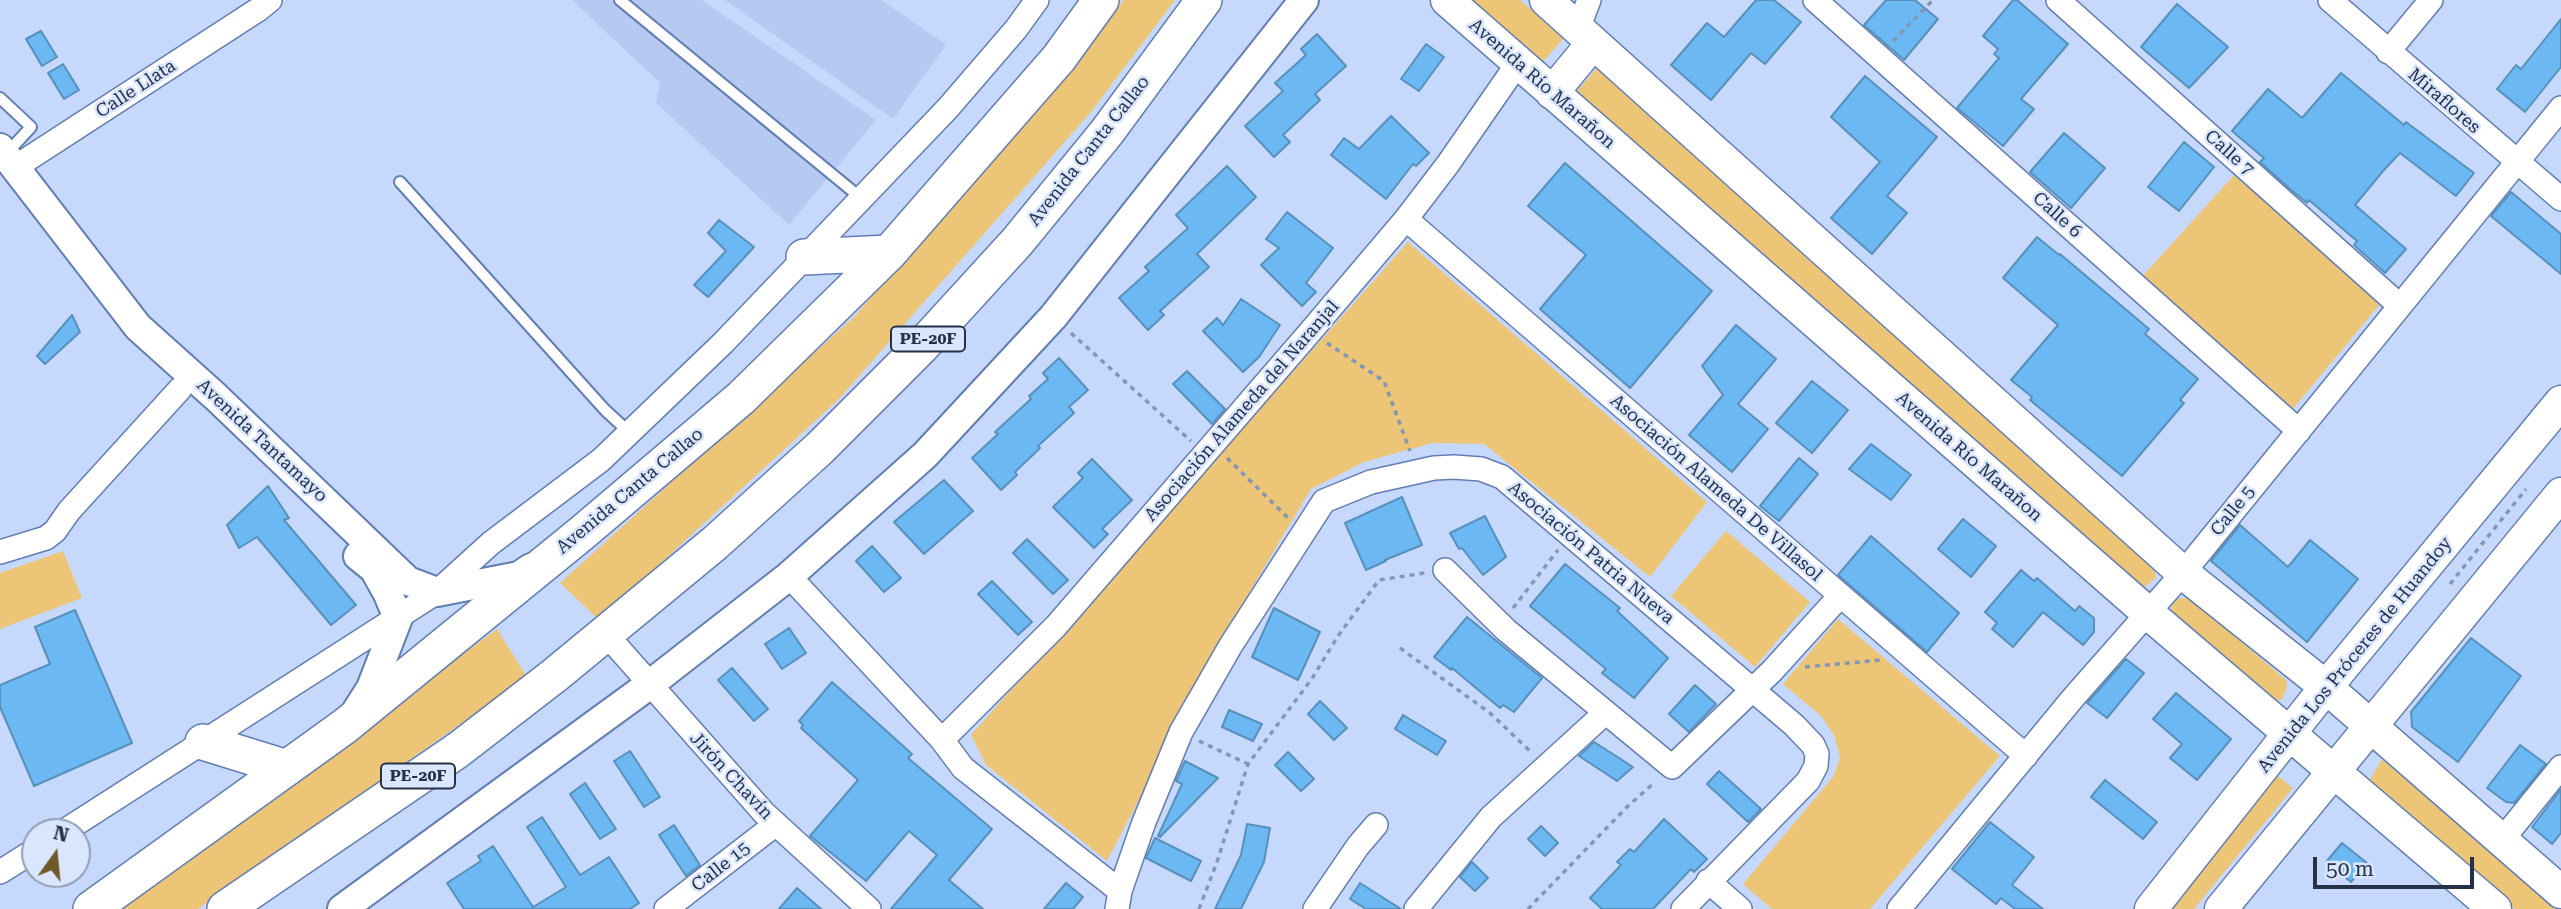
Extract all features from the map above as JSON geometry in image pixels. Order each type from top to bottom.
[{"type":"main road","name":"Avenida Canta Callao","points":[[91,909],[345,726],[582,533],[741,398],[889,253],[1059,58],[1101,0]]},
{"type":"main road","name":"Avenida Canta Callao","points":[[225,909],[458,750],[555,675],[715,543],[820,448],[921,347],[1017,242],[1107,132],[1204,0]]},
{"type":"main road","name":"Avenida Río Marañon","points":[[1447,0],[2148,613],[2495,909]]},
{"type":"main road","points":[[1546,0],[2183,573],[2326,687],[2561,892]]},
{"type":"main road","points":[[1552,93],[1586,36]]},
{"type":"main road","points":[[804,257],[889,253]]},
{"type":"main road","name":"Avenida Los Próceres de Huandoy","points":[[2151,909],[2326,687],[2561,402]]},
{"type":"main road","points":[[2221,909],[2561,494]]},
{"type":"main road","points":[[203,743],[287,768]]},
{"type":"street","name":"Calle Llata","points":[[4,166],[260,9],[270,0]]},
{"type":"street","points":[[85,818],[437,592],[491,542],[601,460],[723,343],[948,108],[1016,29],[1037,0]]},
{"type":"street","points":[[342,909],[649,685],[789,576],[925,455],[1053,317],[1304,0]]},
{"type":"street","points":[[1586,36],[1589,0]]},
{"type":"street","name":"Calle 6","points":[[1815,0],[2299,431]]},
{"type":"street","name":"Calle 7","points":[[2058,0],[2400,306]]},
{"type":"street","name":"Miraflores","points":[[2330,0],[2561,199]]},
{"type":"street","points":[[2388,52],[2431,0]]},
{"type":"street","name":"Asociación Alameda del Naranjal","points":[[942,740],[1056,626],[1310,332],[1406,219],[1518,63]]},
{"type":"street","name":"Calle 5","points":[[1899,909],[2183,573],[2561,108]]},
{"type":"street","name":"Avenida Tantamayo","points":[[4,166],[125,339],[373,569],[398,618]]},
{"type":"street","name":"Avenida Tantamayo","points":[[4,166],[138,327],[216,397],[408,581],[437,592]]},
{"type":"street","name":"Asociación Alameda De Villasol","points":[[1406,219],[2026,756]]},
{"type":"street","points":[[0,552],[46,538],[55,531],[180,389]]},
{"type":"street","name":"Asociación Patria Nueva","points":[[1119,900],[1144,822],[1181,732],[1231,645],[1324,501],[1371,482],[1434,468],[1454,467],[1481,469],[1502,477],[1813,745],[1817,754],[1816,766],[1808,780],[1683,909]]},
{"type":"street","points":[[437,592],[519,576],[582,533]]},
{"type":"street","points":[[1445,570],[1500,624],[1672,767],[1772,671],[1840,596]]},
{"type":"street","points":[[789,576],[942,740],[963,768],[1119,900]]},
{"type":"street","points":[[345,726],[371,688],[398,618]]},
{"type":"street","name":"Jirón Chavín","points":[[605,633],[776,824],[869,909]]},
{"type":"street","points":[[1416,909],[1491,817],[1605,713]]},
{"type":"street","points":[[2502,840],[2561,767]]},
{"type":"street","name":"Calle 15","points":[[666,909],[776,824]]},
{"type":"street","points":[[1315,909],[1358,846],[1376,825]]},
{"type":"street","points":[[0,872],[21,859]]},
{"type":"street","points":[[1708,881],[1740,909]]},
{"type":"lane","points":[[620,0],[861,198]]},
{"type":"lane","points":[[0,98],[31,127],[4,166]]},
{"type":"lane","points":[[400,182],[605,410],[630,433]]},
{"type":"path","points":[[1878,55],[1933,0]]},
{"type":"path","points":[[1053,317],[1304,533]]},
{"type":"path","points":[[1310,332],[1384,381],[1418,472]]},
{"type":"path","points":[[1500,624],[1570,535]]},
{"type":"path","points":[[1199,909],[1248,764],[1299,698],[1338,636],[1379,579],[1445,570]]},
{"type":"path","points":[[1400,649],[1490,713],[1547,767]]},
{"type":"path","points":[[1772,671],[1912,657]]},
{"type":"path","points":[[1181,732],[1248,764]]},
{"type":"path","points":[[1528,909],[1627,807],[1672,767]]},
{"type":"shaded area","points":[[572,0],[702,0],[876,120],[789,225],[656,103],[660,83]]},
{"type":"shaded area","points":[[725,0],[882,0],[946,45],[893,119]]},
{"type":"shaded area","points":[[1124,0],[1175,0],[1091,112],[838,400],[599,620],[560,583],[855,316]]},
{"type":"shaded area","points":[[1467,0],[1520,0],[1564,38],[1541,64]]},
{"type":"shaded area","points":[[1598,67],[2154,568],[2156,578],[2142,589],[1576,92]]},
{"type":"shaded area","points":[[2234,175],[2381,303],[2292,410],[2141,278]]},
{"type":"shaded area","points":[[1408,242],[1707,502],[1650,577],[1484,444],[1433,443],[1364,462],[1311,489],[1234,618],[1107,861],[986,765],[971,735]]},
{"type":"shaded area","points":[[1726,531],[1810,602],[1755,667],[1671,596]]},
{"type":"shaded area","points":[[63,551],[82,598],[0,629],[0,573]]},
{"type":"shaded area","points":[[2189,597],[2287,681],[2281,700],[2270,701],[2172,617],[2171,606],[2177,599]]},
{"type":"shaded area","points":[[1838,619],[2000,756],[1870,909],[1772,909],[1743,884],[1833,777],[1840,758],[1834,735],[1821,716],[1783,684]]},
{"type":"shaded area","points":[[497,629],[527,677],[198,909],[115,909]]},
{"type":"shaded area","points":[[2382,759],[2556,909],[2515,909],[2368,783]]},
{"type":"shaded area","points":[[2273,772],[2293,788],[2194,909],[2162,909]]},
{"type":"building","points":[[1756,0],[1774,0],[1801,22],[1765,64],[1751,53],[1711,100],[1671,65],[1707,23],[1724,37]]},
{"type":"building","points":[[1886,0],[1915,0],[1938,19],[1904,60],[1864,25]]},
{"type":"building","points":[[2013,0],[2017,0],[2068,44],[2021,99],[2034,109],[2003,146],[1957,108],[1999,58],[1994,54],[1998,49],[1983,36]]},
{"type":"building","points":[[2177,4],[2228,47],[2189,88],[2141,47]]},
{"type":"building","points":[[2561,19],[2561,67],[2525,112],[2497,89],[2516,65],[2521,69]]},
{"type":"building","points":[[41,31],[57,57],[42,66],[26,39]]},
{"type":"building","points":[[1317,34],[1346,66],[1315,94],[1320,100],[1283,135],[1290,142],[1274,157],[1245,126],[1283,91],[1275,83],[1306,55],[1301,49]]},
{"type":"building","points":[[1426,44],[1444,57],[1419,91],[1401,79]]},
{"type":"building","points":[[63,64],[79,90],[64,99],[48,73]]},
{"type":"building","points":[[2341,73],[2404,125],[2406,122],[2474,173],[2456,196],[2400,153],[2383,171],[2355,205],[2406,249],[2385,273],[2354,245],[2357,241],[2309,200],[2307,203],[2290,189],[2260,162],[2264,158],[2232,131],[2268,89],[2302,118]]},
{"type":"building","points":[[1865,76],[1937,137],[1887,196],[1907,213],[1872,254],[1831,218],[1880,162],[1831,117]]},
{"type":"building","points":[[1391,116],[1429,153],[1416,166],[1413,164],[1386,199],[1331,155],[1344,138],[1359,149]]},
{"type":"building","points":[[2064,133],[2105,168],[2071,208],[2030,172]]},
{"type":"building","points":[[2184,142],[2214,167],[2179,211],[2148,187]]},
{"type":"building","points":[[1565,163],[1712,291],[1630,388],[1540,309],[1586,255],[1528,206]]},
{"type":"building","points":[[1227,166],[1256,197],[1197,254],[1209,267],[1160,311],[1164,315],[1148,330],[1119,298],[1149,271],[1145,267],[1188,228],[1176,215]]},
{"type":"building","points":[[2511,192],[2561,234],[2561,274],[2491,216]]},
{"type":"building","points":[[1287,212],[1333,248],[1306,283],[1316,292],[1302,306],[1261,265],[1279,248],[1266,239]]},
{"type":"building","points":[[719,220],[754,247],[708,297],[694,285],[726,251],[708,233]]},
{"type":"building","points":[[2037,237],[2149,329],[2145,334],[2198,379],[2180,400],[2184,403],[2122,476],[2030,400],[2032,397],[2011,380],[2058,325],[2003,278]]},
{"type":"building","points":[[1241,299],[1280,325],[1259,357],[1243,372],[1203,331],[1217,318],[1223,325]]},
{"type":"building","points":[[72,315],[80,332],[45,364],[37,356]]},
{"type":"building","points":[[1736,325],[1776,359],[1738,404],[1768,429],[1732,472],[1689,435],[1723,395],[1702,366]]},
{"type":"building","points":[[1059,358],[1088,390],[1069,407],[1074,413],[1038,446],[1040,448],[1001,490],[972,458],[998,434],[995,432],[1031,399],[1029,396],[1048,379],[1043,373]]},
{"type":"building","points":[[1187,371],[1225,409],[1212,424],[1173,384]]},
{"type":"building","points":[[1812,381],[1848,410],[1812,453],[1776,423]]},
{"type":"building","points":[[1871,444],[1911,475],[1891,500],[1849,469]]},
{"type":"building","points":[[1799,458],[1818,474],[1779,521],[1760,506]]},
{"type":"building","points":[[1092,459],[1132,500],[1102,529],[1108,534],[1094,548],[1053,507],[1083,478],[1078,473]]},
{"type":"building","points":[[944,480],[973,511],[924,554],[894,522]]},
{"type":"building","points":[[268,486],[289,518],[284,520],[356,605],[331,625],[257,537],[239,548],[227,525]]},
{"type":"building","points":[[1402,497],[1422,545],[1366,570],[1345,523]]},
{"type":"building","points":[[1485,516],[1506,557],[1483,575],[1462,548],[1459,549],[1450,533]]},
{"type":"building","points":[[1963,519],[1996,546],[1971,577],[1938,549]]},
{"type":"building","points":[[2240,525],[2288,567],[2310,540],[2358,579],[2307,642],[2211,561]]},
{"type":"building","points":[[1871,536],[1959,613],[1927,652],[1838,575]]},
{"type":"building","points":[[1027,539],[1068,580],[1053,594],[1013,553]]},
{"type":"building","points":[[872,546],[901,578],[884,592],[856,561]]},
{"type":"building","points":[[1565,564],[1620,608],[1617,611],[1668,658],[1634,698],[1602,673],[1606,669],[1530,606]]},
{"type":"building","points":[[2021,570],[2034,581],[2037,578],[2075,611],[2079,606],[2094,618],[2094,632],[2083,645],[2043,612],[2013,647],[1992,629],[1997,623],[1985,612]]},
{"type":"building","points":[[992,581],[1032,622],[1018,635],[978,594]]},
{"type":"building","points":[[1274,608],[1320,632],[1298,680],[1252,657]]},
{"type":"building","points":[[75,610],[132,743],[34,786],[0,707],[0,685],[50,664],[35,627]]},
{"type":"building","points":[[1467,617],[1542,678],[1514,712],[1503,705],[1500,708],[1452,668],[1451,670],[1434,657]]},
{"type":"building","points":[[789,628],[806,653],[782,669],[765,644]]},
{"type":"building","points":[[2471,638],[2521,676],[2458,762],[2412,727],[2411,712]]},
{"type":"building","points":[[2126,659],[2144,673],[2107,718],[2087,703]]},
{"type":"building","points":[[732,668],[768,709],[754,721],[718,680]]},
{"type":"building","points":[[832,682],[912,754],[908,758],[992,829],[949,880],[983,909],[891,909],[937,855],[909,831],[866,881],[810,836],[858,780],[801,728],[803,725],[799,721]]},
{"type":"building","points":[[1695,685],[1716,704],[1689,732],[1669,714]]},
{"type":"building","points":[[2176,693],[2231,739],[2197,780],[2170,758],[2182,744],[2153,719]]},
{"type":"building","points":[[1320,701],[1347,728],[1334,740],[1308,714]]},
{"type":"building","points":[[1229,710],[1262,724],[1253,741],[1222,727]]},
{"type":"building","points":[[1403,715],[1446,741],[1437,755],[1395,729]]},
{"type":"building","points":[[1594,742],[1633,767],[1617,781],[1579,756]]},
{"type":"building","points":[[2520,745],[2546,764],[2514,803],[2506,802],[2487,788]]},
{"type":"building","points":[[630,751],[660,797],[644,807],[614,761]]},
{"type":"building","points":[[1288,752],[1314,779],[1301,791],[1275,765]]},
{"type":"building","points":[[1185,761],[1218,778],[1160,837],[1158,836],[1182,784],[1176,781]]},
{"type":"building","points":[[1719,771],[1761,809],[1748,822],[1707,784]]},
{"type":"building","points":[[2105,780],[2157,822],[2143,839],[2091,797]]},
{"type":"building","points":[[585,783],[616,829],[600,839],[570,794]]},
{"type":"building","points":[[2561,789],[2561,833],[2552,844],[2532,827]]},
{"type":"building","points":[[542,817],[580,875],[609,857],[639,903],[630,909],[464,909],[447,883],[481,861],[478,856],[493,846],[533,907],[566,887],[527,827]]},
{"type":"building","points":[[1664,819],[1707,859],[1694,872],[1691,869],[1653,909],[1602,909],[1590,898],[1621,865],[1617,862],[1630,849],[1634,852]]},
{"type":"building","points":[[1990,822],[2034,857],[2012,885],[2043,909],[2015,909],[2001,898],[1996,904],[1952,869]]},
{"type":"building","points":[[1247,824],[1270,828],[1264,862],[1241,909],[1215,909],[1241,855]]},
{"type":"building","points":[[674,825],[700,865],[686,876],[659,835]]},
{"type":"building","points":[[1541,826],[1558,843],[1545,856],[1528,839]]},
{"type":"building","points":[[1155,838],[1201,861],[1191,881],[1146,858]]},
{"type":"building","points":[[2342,843],[2367,863],[2351,882],[2326,862]]},
{"type":"building","points":[[1472,862],[1488,878],[1475,891],[1460,877]]},
{"type":"building","points":[[1066,883],[1083,897],[1073,909],[1044,909]]},
{"type":"building","points":[[1360,883],[1401,909],[1366,909],[1350,899]]},
{"type":"building","points":[[797,888],[821,909],[779,909]]}]
